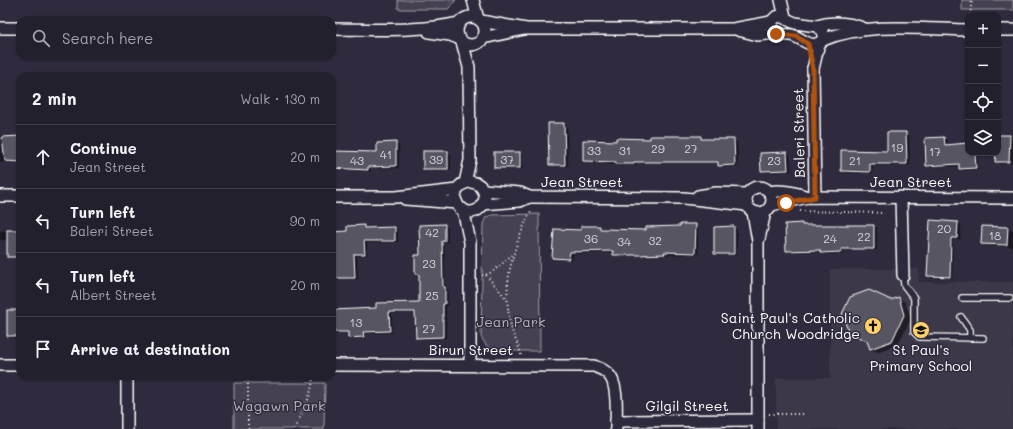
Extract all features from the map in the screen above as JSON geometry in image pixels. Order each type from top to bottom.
[{"type":"street","points":[[468,0],[462,20],[456,32],[470,67],[470,160],[461,186],[460,206],[470,242]]},
{"type":"street","points":[[470,67],[485,29],[473,0]]},
{"type":"street","points":[[776,0],[777,18]]},
{"type":"street","points":[[776,34],[772,28],[777,18],[781,0]]},
{"type":"street","points":[[336,29],[410,29],[447,26],[470,16],[480,20],[526,29],[733,29],[758,35],[776,34],[796,36],[817,43],[832,36],[866,29],[965,30]]},
{"type":"street","points":[[733,29],[777,18],[795,23],[818,26],[827,23],[852,24],[866,29]]},
{"type":"street","points":[[817,43],[823,32],[818,26]]},
{"type":"street","points":[[0,28],[16,28]]},
{"type":"street","points":[[410,29],[450,35],[470,45],[481,40],[526,29]]},
{"type":"street","points":[[1001,30],[1013,30]]},
{"type":"street","name":"Baleri Street","points":[[812,197],[813,68],[817,43]]},
{"type":"street","points":[[470,160],[484,197],[479,207],[470,242],[470,365]]},
{"type":"street","name":"Jean Street","points":[[336,197],[396,197],[461,186],[480,187],[520,193],[529,197],[684,198],[749,203],[768,208],[812,197]]},
{"type":"street","name":"Jean Street","points":[[749,203],[756,187],[764,188],[770,192],[795,193],[812,197],[1013,198]]},
{"type":"street","points":[[758,241],[768,208],[772,201],[770,192]]},
{"type":"street","points":[[0,196],[16,196]]},
{"type":"street","name":"Jean Street","points":[[396,197],[460,206],[479,207],[520,201],[529,197]]},
{"type":"street","points":[[901,198],[902,275]]},
{"type":"street","points":[[749,203],[758,241],[758,425]]},
{"type":"street","points":[[0,365],[16,365]]},
{"type":"street","name":"Birun Street","points":[[336,365],[594,366],[608,374],[613,380],[615,388],[616,425]]},
{"type":"street","points":[[127,380],[127,429]]},
{"type":"street","name":"Gilgil Street","points":[[616,425],[758,425]]},
{"type":"lane","points":[[902,275],[904,285],[914,298],[914,332],[919,337],[983,338]]},
{"type":"lane","points":[[962,298],[1010,298]]},
{"type":"lane","points":[[962,317],[970,330],[970,338]]},
{"type":"path","points":[[970,12],[972,0]]},
{"type":"path","points":[[522,365],[520,350],[511,325],[507,300],[508,281],[513,254],[519,236],[531,211]]},
{"type":"path","points":[[797,211],[884,213]]},
{"type":"path","points":[[470,274],[486,275],[513,254]]},
{"type":"path","points":[[486,275],[506,296],[507,300]]},
{"type":"path","points":[[248,380],[248,429]]},
{"type":"path","points":[[294,429],[309,400],[312,380]]},
{"type":"path","points":[[769,414],[804,414]]},
{"type":"shaded area","name":"St Paul's Primary School","points":[[830,269],[919,269],[919,282],[1013,282],[1013,429],[776,429],[776,378],[830,378]]},
{"type":"green space","points":[[398,0],[456,0],[448,9],[398,9]]},
{"type":"green space","points":[[962,0],[1013,0],[1013,10],[962,10]]},
{"type":"green space","name":"Jean Park","points":[[539,214],[540,351],[495,351],[486,345],[481,337],[483,224],[486,217],[492,215]]},
{"type":"green space","name":"Wagawn Park","points":[[234,383],[325,383],[324,429],[234,429]]},
{"type":"building","points":[[548,123],[564,123],[565,165],[549,165]]},
{"type":"building","points":[[887,132],[906,132],[907,164],[870,164],[870,172],[841,171],[841,150],[887,151]]},
{"type":"building","points":[[1001,135],[1010,135],[1009,162],[995,162],[996,156],[1001,156]]},
{"type":"building","points":[[16,136],[16,162],[5,161],[2,137]]},
{"type":"building","points":[[650,136],[701,136],[701,139],[734,139],[735,165],[718,166],[718,162],[634,162],[634,164],[616,164],[616,162],[583,161],[583,140],[616,141],[616,138],[650,139]]},
{"type":"building","points":[[944,137],[945,145],[965,143],[965,156],[975,156],[976,168],[959,169],[959,164],[926,166],[925,138]]},
{"type":"building","points":[[396,142],[396,166],[368,167],[368,170],[336,168],[336,151],[377,152],[377,143]]},
{"type":"building","points":[[423,151],[448,151],[448,169],[423,169]]},
{"type":"building","points":[[494,152],[520,152],[520,168],[494,168]]},
{"type":"building","points":[[787,152],[788,170],[761,171],[760,153]]},
{"type":"building","points":[[930,220],[958,222],[957,238],[951,238],[950,277],[927,276]]},
{"type":"building","points":[[802,223],[802,225],[874,225],[874,249],[841,249],[841,252],[820,253],[820,250],[786,251],[785,224]]},
{"type":"building","points":[[445,224],[445,241],[442,241],[443,287],[445,287],[445,304],[443,304],[443,337],[416,338],[415,312],[389,312],[390,331],[363,332],[364,337],[348,338],[348,332],[336,332],[336,310],[376,308],[376,303],[419,302],[419,274],[415,274],[415,255],[420,255],[419,225]]},
{"type":"building","points":[[680,224],[696,224],[695,253],[664,252],[665,254],[613,255],[613,251],[570,252],[569,259],[552,258],[554,229],[581,230],[581,226],[600,226],[600,229],[646,230],[646,227],[680,226]]},
{"type":"building","points":[[364,225],[364,228],[395,227],[395,241],[364,241],[365,254],[354,254],[355,278],[336,278],[336,232],[347,231],[347,226]]},
{"type":"building","points":[[734,226],[734,254],[714,254],[714,227]]},
{"type":"building","points":[[982,226],[1008,227],[1007,245],[981,244]]},
{"type":"building","points":[[7,230],[16,230],[16,257],[7,257]]},
{"type":"building","name":"Saint Paul's Catholic Church Woodridge","points":[[869,290],[891,300],[899,297],[904,315],[892,341],[870,349],[867,341],[849,333],[842,314],[850,297]]},
{"type":"building","points":[[7,310],[16,310],[16,336],[7,336]]},
{"type":"place","name":"Saint Paul's Catholic Church Woodridge","points":[[873,326]]},
{"type":"place","name":"St Paul's Primary School","points":[[921,330]]},
{"type":"route","points":[[776,34],[796,36],[808,44],[813,69],[815,197],[808,197],[786,203]]}]
